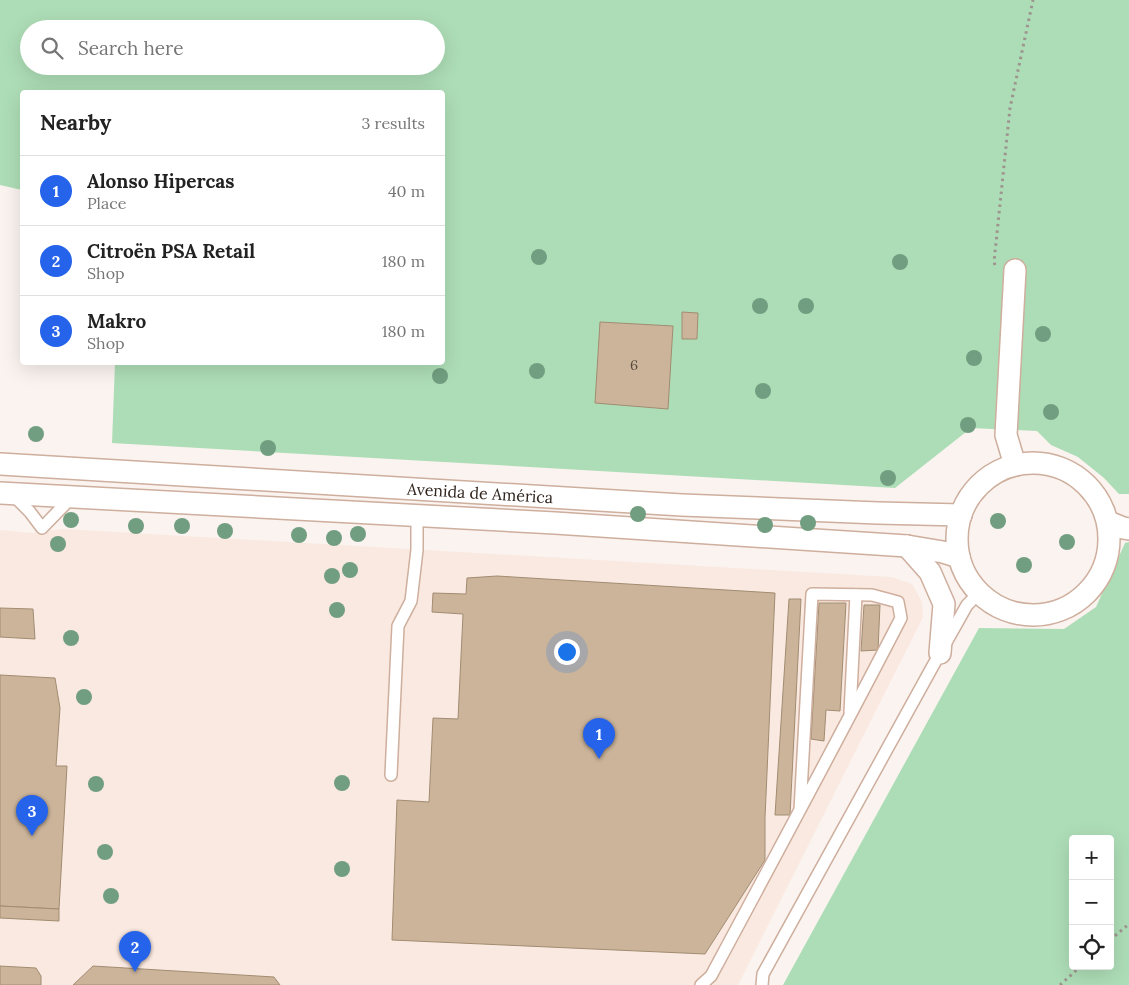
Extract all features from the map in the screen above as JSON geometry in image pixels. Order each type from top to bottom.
[{"type":"street","points":[[1014,465],[1006,435],[1015,270]]},
{"type":"street","points":[[1039,463],[1062,468],[1083,481],[1099,499],[1108,522],[1110,547],[1103,570],[1090,591],[1070,606],[1047,614],[1022,614],[999,607],[979,593],[966,576],[959,557],[957,536],[961,515],[973,492],[991,475],[1014,465],[1039,463]]},
{"type":"street","name":"Avenida de América","points":[[0,464],[682,505],[961,515]]},
{"type":"street","name":"Avenida de América","points":[[6,493],[417,515],[907,546],[943,552],[959,557]]},
{"type":"street","points":[[1108,522],[1129,529]]},
{"type":"street","points":[[907,546],[930,572],[944,604],[940,653]]},
{"type":"lane","points":[[6,493],[30,512],[42,528],[72,497]]},
{"type":"lane","points":[[391,775],[398,626],[411,601],[417,550],[417,515]]},
{"type":"lane","points":[[757,985],[762,980],[940,653],[968,605],[979,593]]},
{"type":"lane","points":[[701,985],[711,976],[800,810],[901,618],[898,602],[872,596],[812,594],[800,810]]},
{"type":"lane","points":[[849,717],[856,595]]},
{"type":"path","points":[[1015,270],[999,275],[994,262],[1010,108],[1033,0]]},
{"type":"path","points":[[1114,937],[1129,924]]},
{"type":"path","points":[[1060,985],[1077,970]]},
{"type":"shaded area","points":[[64,529],[891,577],[912,584],[922,602],[923,617],[738,985],[0,985],[0,530],[32,533]]},
{"type":"green space","points":[[0,0],[1129,0],[1129,494],[1119,494],[1104,478],[1078,457],[1051,445],[1037,431],[971,428],[895,488],[112,443],[115,365],[445,365],[445,90],[20,90],[20,190],[0,185]]},
{"type":"green space","points":[[1129,542],[1129,985],[783,985],[979,628],[1064,629],[1096,607],[1125,543]]},
{"type":"building","points":[[682,312],[698,313],[697,339],[682,339]]},
{"type":"building","points":[[600,322],[673,326],[668,409],[595,403]]},
{"type":"building","points":[[497,576],[775,593],[765,818],[765,860],[705,954],[392,940],[397,800],[429,802],[433,718],[458,719],[463,614],[432,612],[433,593],[466,594],[467,578]]},
{"type":"building","points":[[789,599],[801,599],[790,815],[775,815]]},
{"type":"building","points":[[819,603],[846,603],[840,711],[826,710],[824,741],[811,739]]},
{"type":"building","points":[[864,605],[880,605],[878,650],[861,651]]},
{"type":"building","points":[[0,608],[33,609],[35,639],[0,637]]},
{"type":"building","points":[[0,675],[55,678],[60,708],[56,766],[67,766],[59,909],[0,906]]},
{"type":"building","points":[[0,906],[59,909],[59,921],[0,918]]},
{"type":"building","points":[[0,966],[36,968],[41,976],[41,985],[0,985]]},
{"type":"building","points":[[93,966],[274,977],[280,985],[73,985]]},
{"type":"place","name":"Alonso Hipercas","points":[[599,759]]},
{"type":"place","name":"Makro","points":[[32,836]]},
{"type":"place","name":"Citroën PSA Retail","points":[[135,972]]}]
